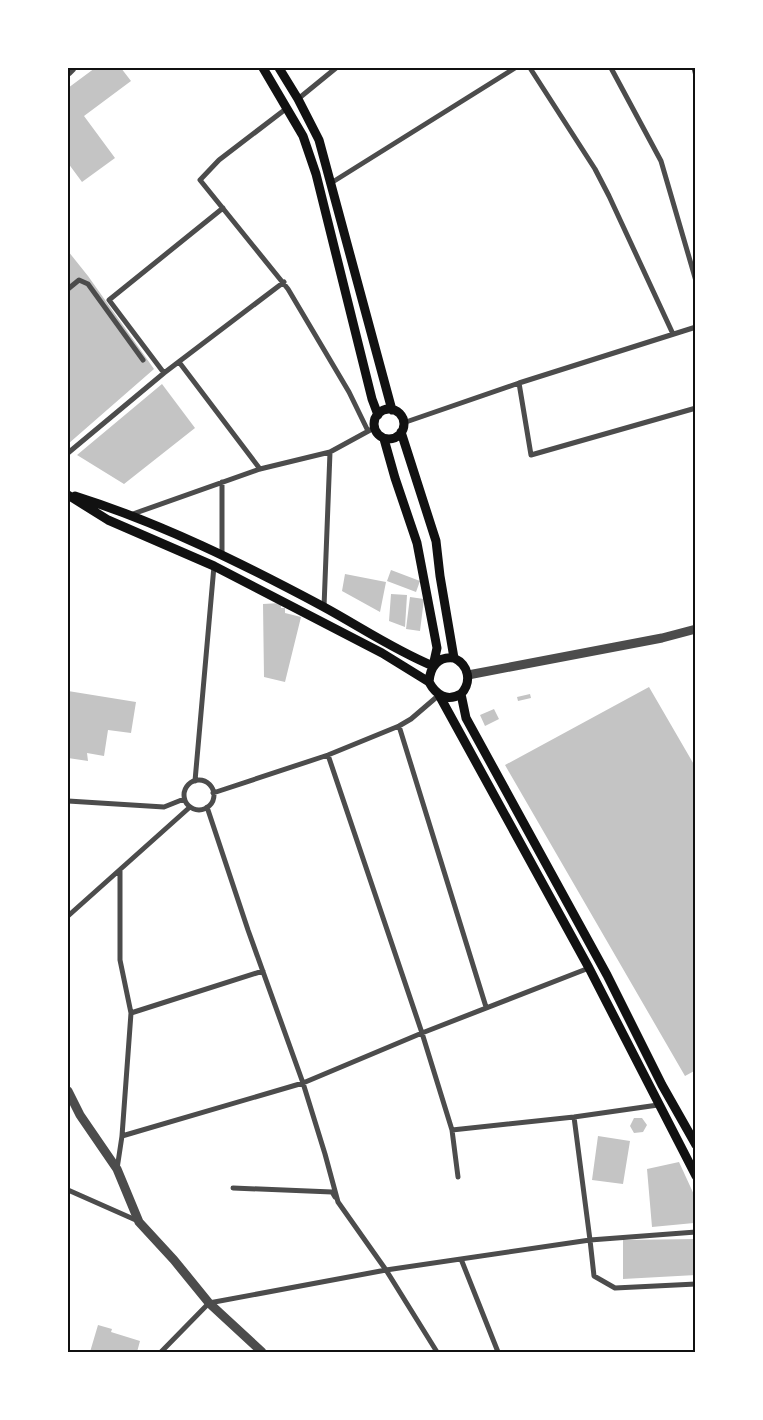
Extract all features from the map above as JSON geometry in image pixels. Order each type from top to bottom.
[{"type":"main road","points":[[263,68],[303,136],[316,174],[372,399],[378,414]]},
{"type":"main road","points":[[279,68],[298,99],[319,140],[392,410]]},
{"type":"main road","points":[[402,428],[394,438],[384,439],[371,430],[378,414],[386,410],[392,410],[399,414],[436,541],[440,576],[457,660],[468,675],[468,684],[461,694],[453,698],[439,695]]},
{"type":"main road","points":[[384,439],[417,543],[437,648],[429,682]]},
{"type":"main road","points":[[68,494],[110,507],[222,555],[433,666]]},
{"type":"main road","points":[[68,494],[108,520],[214,566],[382,653],[429,682],[439,695],[588,968],[696,1176]]},
{"type":"main road","points":[[433,666],[442,659],[457,660]]},
{"type":"main road","points":[[461,694],[466,718],[607,975],[662,1085],[696,1145]]},
{"type":"street","points":[[68,72],[72,68]]},
{"type":"street","points":[[298,99],[336,68]]},
{"type":"street","points":[[331,183],[516,68]]},
{"type":"street","points":[[530,68],[595,169],[673,334]]},
{"type":"street","points":[[611,68],[661,161],[696,281]]},
{"type":"street","points":[[694,68],[696,76]]},
{"type":"street","points":[[129,515],[260,470],[330,452],[371,430],[284,282],[200,180],[219,160],[288,108]]},
{"type":"street","points":[[164,373],[109,300],[223,208]]},
{"type":"street","points":[[68,289],[79,280],[88,284],[143,360]]},
{"type":"street","points":[[68,453],[164,373],[284,282]]},
{"type":"street","points":[[402,428],[518,384],[696,328]]},
{"type":"street","points":[[179,362],[260,470]]},
{"type":"street","points":[[518,384],[531,455],[696,408]]},
{"type":"street","points":[[324,607],[330,452]]},
{"type":"street","points":[[222,482],[222,555]]},
{"type":"street","points":[[195,780],[214,566]]},
{"type":"street","points":[[468,675],[662,638],[696,629]]},
{"type":"street","points":[[214,793],[328,755],[398,726],[411,719],[439,695]]},
{"type":"street","points":[[398,726],[486,1007]]},
{"type":"street","points":[[328,755],[422,1033],[452,1130],[458,1177]]},
{"type":"street","points":[[195,780],[209,784],[214,793],[212,803],[199,810],[190,807],[184,799],[185,790],[195,780]]},
{"type":"street","points":[[68,801],[164,807],[184,799]]},
{"type":"street","points":[[68,916],[190,807]]},
{"type":"street","points":[[206,807],[303,1083],[338,1202]]},
{"type":"street","points":[[117,1169],[122,1136],[131,1013],[120,960],[120,871]]},
{"type":"street","points":[[122,1136],[303,1083],[486,1007],[588,968]]},
{"type":"street","points":[[131,1013],[263,971]]},
{"type":"street","points":[[68,1091],[80,1115],[117,1169],[139,1222],[174,1260],[209,1303],[262,1352]]},
{"type":"street","points":[[452,1130],[574,1117],[658,1104]]},
{"type":"street","points":[[574,1117],[594,1276],[615,1288],[696,1284]]},
{"type":"street","points":[[234,1188],[332,1192],[386,1270],[438,1352]]},
{"type":"street","points":[[68,1190],[139,1222]]},
{"type":"street","points":[[161,1352],[209,1303],[386,1270],[590,1240],[696,1232]]},
{"type":"street","points":[[461,1259],[498,1352]]},
{"type":"building","points":[[95,68],[121,68],[131,81],[84,116],[115,158],[82,182],[68,163],[68,88]]},
{"type":"building","points":[[68,251],[154,369],[68,444]]},
{"type":"building","points":[[162,384],[195,428],[124,484],[77,455]]},
{"type":"building","points":[[391,570],[420,581],[416,592],[387,581]]},
{"type":"building","points":[[345,574],[386,582],[380,612],[342,591]]},
{"type":"building","points":[[391,594],[407,595],[405,627],[389,621]]},
{"type":"building","points":[[410,597],[424,599],[420,631],[406,629]]},
{"type":"building","points":[[281,603],[281,608],[285,608],[285,613],[301,617],[285,682],[264,677],[263,604]]},
{"type":"building","points":[[649,687],[696,768],[696,1070],[685,1076],[505,765]]},
{"type":"building","points":[[68,691],[136,702],[131,733],[108,730],[104,756],[87,753],[88,761],[68,758]]},
{"type":"building","points":[[530,694],[531,698],[518,701],[517,697]]},
{"type":"building","points":[[494,709],[499,719],[485,726],[480,715]]},
{"type":"building","points":[[634,1118],[642,1118],[647,1125],[643,1132],[634,1133],[630,1126]]},
{"type":"building","points":[[598,1136],[630,1141],[623,1184],[592,1180]]},
{"type":"building","points":[[679,1162],[696,1199],[694,1223],[652,1227],[647,1169]]},
{"type":"building","points":[[696,1239],[696,1275],[623,1279],[623,1240]]},
{"type":"building","points":[[98,1325],[112,1329],[111,1332],[140,1341],[137,1352],[90,1352]]}]
